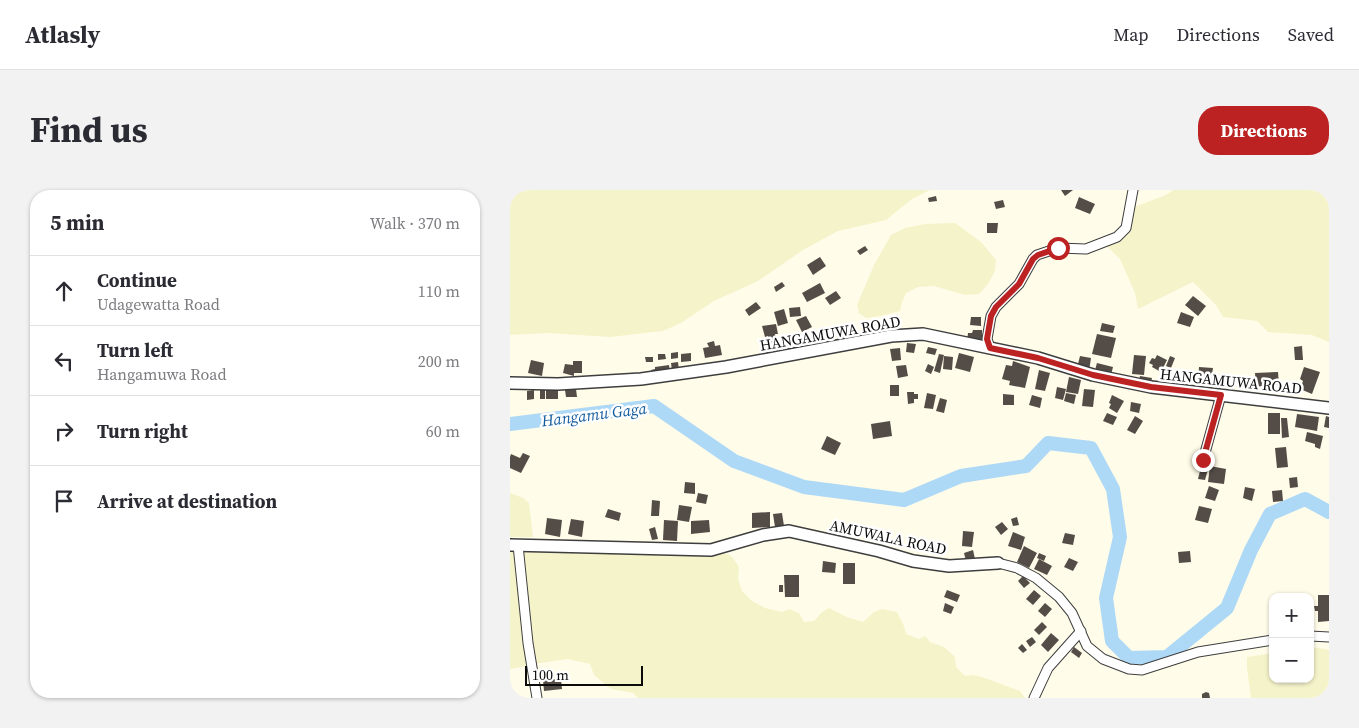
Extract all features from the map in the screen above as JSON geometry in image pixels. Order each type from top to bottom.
[{"type":"street","points":[[990,348],[987,339],[991,316],[996,307],[1019,284],[1033,259],[1038,255],[1058,248],[1086,249],[1117,237],[1126,228],[1133,190]]},
{"type":"street","name":"HANGAMUWA ROAD","points":[[510,383],[558,384],[641,379],[726,367],[891,336],[923,334],[1038,358],[1093,375],[1151,387],[1329,408]]},
{"type":"street","points":[[1203,460],[1221,395]]},
{"type":"street","name":"AMUWALA ROAD","points":[[514,545],[711,550],[763,535],[790,531],[913,561],[949,566],[998,563],[1017,568],[1036,578],[1060,597],[1072,613],[1087,646],[1103,660],[1129,669],[1142,670],[1198,652],[1269,641]]},
{"type":"street","points":[[514,545],[537,698]]},
{"type":"street","points":[[1034,698],[1048,668],[1080,631]]},
{"type":"street","points":[[1314,636],[1329,637]]},
{"type":"shaded area","points":[[510,190],[930,190],[912,199],[886,220],[838,231],[803,250],[758,281],[714,301],[681,323],[663,331],[610,337],[547,333],[510,335]]},
{"type":"shaded area","points":[[1173,190],[1329,190],[1329,342],[1312,335],[1268,332],[1257,321],[1223,317],[1216,305],[1193,282],[1138,309],[1135,293],[1120,259],[1104,243],[1114,241],[1134,207],[1166,195]]},
{"type":"shaded area","points":[[955,223],[981,242],[996,260],[995,271],[988,284],[979,294],[965,295],[934,286],[918,287],[906,293],[900,311],[866,318],[859,313],[857,305],[874,265],[891,235],[905,228],[925,224]]},
{"type":"shaded area","points":[[510,493],[523,498],[529,503],[533,537],[510,537]]},
{"type":"shaded area","points":[[524,549],[643,554],[728,554],[739,567],[738,579],[742,591],[752,601],[765,608],[782,612],[789,609],[799,613],[804,622],[814,621],[822,612],[829,608],[863,622],[874,612],[882,609],[897,612],[906,634],[919,639],[925,636],[930,642],[944,647],[955,657],[956,667],[965,676],[982,677],[1020,691],[1025,698],[638,698],[633,693],[611,689],[594,675],[590,664],[568,659],[534,664]]},
{"type":"shaded area","points":[[510,550],[512,550],[516,558],[526,666],[510,669]]},
{"type":"shaded area","points":[[1314,648],[1329,650],[1329,698],[1251,698],[1247,657],[1269,654],[1269,683],[1314,683]]},
{"type":"building","points":[[1061,190],[1073,190],[1065,196]]},
{"type":"building","points":[[936,196],[937,201],[929,202],[928,198]]},
{"type":"building","points":[[1079,197],[1095,204],[1090,214],[1075,208]]},
{"type":"building","points":[[1003,200],[1005,207],[996,209],[994,202]]},
{"type":"building","points":[[987,223],[998,223],[997,233],[987,233]]},
{"type":"building","points":[[865,246],[868,250],[860,255],[857,251]]},
{"type":"building","points":[[820,257],[826,266],[813,275],[807,265]]},
{"type":"building","points":[[782,282],[785,286],[776,292],[774,287]]},
{"type":"building","points":[[820,283],[825,293],[807,302],[802,293]]},
{"type":"building","points":[[836,291],[841,298],[830,305],[825,298]]},
{"type":"building","points":[[1193,296],[1206,306],[1198,316],[1185,305]]},
{"type":"building","points":[[756,302],[761,308],[749,316],[745,310]]},
{"type":"building","points":[[800,307],[801,316],[790,317],[789,308]]},
{"type":"building","points":[[784,309],[788,323],[778,326],[774,312]]},
{"type":"building","points":[[1181,312],[1194,317],[1190,327],[1177,323]]},
{"type":"building","points":[[806,316],[812,327],[802,332],[796,320]]},
{"type":"building","points":[[971,317],[981,317],[981,326],[970,325]]},
{"type":"building","points":[[1102,323],[1115,326],[1113,333],[1100,331]]},
{"type":"building","points":[[776,324],[777,344],[770,346],[768,336],[765,337],[762,326]]},
{"type":"building","points":[[973,330],[982,330],[982,343],[967,342],[968,333],[972,333]]},
{"type":"building","points":[[1097,334],[1116,338],[1111,358],[1092,354]]},
{"type":"building","points":[[714,341],[715,346],[720,345],[722,355],[705,358],[703,348],[709,347],[707,343]]},
{"type":"building","points":[[907,343],[916,344],[914,353],[906,352]]},
{"type":"building","points":[[1302,346],[1303,360],[1295,360],[1294,347]]},
{"type":"building","points":[[928,347],[937,349],[935,355],[926,353]]},
{"type":"building","points":[[900,348],[901,360],[892,361],[890,349]]},
{"type":"building","points":[[678,352],[678,358],[671,359],[671,353]]},
{"type":"building","points":[[691,353],[691,361],[681,362],[681,354]]},
{"type":"building","points":[[959,353],[974,357],[970,372],[955,368]]},
{"type":"building","points":[[658,354],[665,354],[666,359],[658,360]]},
{"type":"building","points":[[939,354],[944,355],[940,373],[934,371]]},
{"type":"building","points":[[1134,355],[1146,356],[1144,375],[1132,374]]},
{"type":"building","points":[[1157,355],[1167,360],[1161,372],[1149,363]]},
{"type":"building","points":[[944,356],[953,357],[952,370],[943,369]]},
{"type":"building","points":[[1080,356],[1091,358],[1089,371],[1077,368]]},
{"type":"building","points":[[1170,356],[1175,358],[1171,368],[1166,366]]},
{"type":"building","points":[[645,357],[653,357],[653,362],[646,362]]},
{"type":"building","points":[[531,360],[544,363],[542,376],[528,373]]},
{"type":"building","points":[[573,361],[582,361],[582,373],[574,373],[574,376],[563,373],[565,364],[573,365]]},
{"type":"building","points":[[1013,361],[1030,367],[1025,388],[1009,385],[1010,381],[1002,379],[1006,365],[1012,366]]},
{"type":"building","points":[[678,362],[679,370],[672,371],[671,363]]},
{"type":"building","points":[[1097,363],[1113,367],[1111,375],[1095,370]]},
{"type":"building","points":[[928,364],[934,367],[931,374],[925,371]]},
{"type":"building","points":[[669,365],[670,372],[652,372],[651,370],[655,369],[655,367]]},
{"type":"building","points":[[906,365],[908,376],[898,378],[896,366]]},
{"type":"building","points":[[1199,367],[1213,368],[1211,380],[1198,379]]},
{"type":"building","points":[[1304,367],[1320,372],[1312,394],[1300,389],[1303,381],[1300,379]]},
{"type":"building","points":[[1039,370],[1050,373],[1045,391],[1035,389]]},
{"type":"building","points":[[1278,372],[1279,385],[1270,385],[1270,389],[1262,389],[1262,386],[1256,387],[1255,373]]},
{"type":"building","points":[[1140,376],[1152,378],[1151,383],[1139,381]]},
{"type":"building","points":[[1069,377],[1081,380],[1078,394],[1066,392]]},
{"type":"building","points":[[890,385],[899,385],[899,396],[890,396]]},
{"type":"building","points":[[1057,387],[1066,389],[1063,400],[1055,398]]},
{"type":"building","points":[[576,389],[577,397],[566,397],[565,390]]},
{"type":"building","points":[[1084,389],[1095,390],[1093,407],[1082,406]]},
{"type":"building","points":[[534,390],[534,399],[527,400],[527,391]]},
{"type":"building","points":[[540,390],[545,390],[545,399],[540,399]]},
{"type":"building","points":[[546,390],[558,390],[558,399],[546,399]]},
{"type":"building","points":[[907,392],[918,394],[918,399],[914,399],[914,403],[908,404]]},
{"type":"building","points":[[927,393],[936,395],[933,409],[924,408]]},
{"type":"building","points":[[1066,393],[1076,395],[1074,404],[1064,401]]},
{"type":"building","points":[[1003,394],[1014,395],[1014,405],[1003,405]]},
{"type":"building","points":[[1032,395],[1042,398],[1040,408],[1029,405]]},
{"type":"building","points":[[1112,395],[1124,401],[1117,413],[1109,408]]},
{"type":"building","points":[[940,398],[947,400],[944,413],[936,411]]},
{"type":"building","points":[[1131,402],[1141,404],[1139,413],[1130,411]]},
{"type":"building","points":[[1107,413],[1117,417],[1113,425],[1103,421]]},
{"type":"building","points":[[1268,413],[1280,413],[1280,434],[1268,434]]},
{"type":"building","points":[[1297,414],[1319,417],[1317,431],[1295,427]]},
{"type":"building","points":[[1135,416],[1143,421],[1135,434],[1127,430]]},
{"type":"building","points":[[1326,416],[1329,417],[1329,428],[1324,427]]},
{"type":"building","points":[[1281,418],[1287,418],[1289,437],[1282,438]]},
{"type":"building","points":[[890,421],[892,436],[873,439],[871,424]]},
{"type":"building","points":[[1307,432],[1323,436],[1320,449],[1315,447],[1315,444],[1305,441]]},
{"type":"building","points":[[827,436],[841,443],[835,455],[821,449]]},
{"type":"building","points":[[1286,447],[1288,467],[1277,468],[1275,448]]},
{"type":"building","points":[[523,453],[530,456],[521,473],[510,468],[510,457],[511,454],[520,458]]},
{"type":"building","points":[[1210,466],[1226,469],[1224,484],[1208,482]]},
{"type":"building","points":[[1201,467],[1208,469],[1205,480],[1198,479]]},
{"type":"building","points":[[1297,477],[1298,487],[1290,488],[1289,478]]},
{"type":"building","points":[[685,482],[695,483],[695,494],[684,493]]},
{"type":"building","points":[[1209,486],[1219,490],[1215,501],[1205,498]]},
{"type":"building","points":[[1245,487],[1255,489],[1252,501],[1243,498]]},
{"type":"building","points":[[1282,490],[1283,501],[1273,502],[1272,491]]},
{"type":"building","points":[[698,493],[708,495],[706,504],[696,502]]},
{"type":"building","points":[[652,500],[660,501],[659,516],[651,516]]},
{"type":"building","points":[[679,505],[692,507],[689,522],[677,520]]},
{"type":"building","points":[[1199,506],[1212,509],[1208,523],[1195,520]]},
{"type":"building","points":[[608,509],[621,513],[619,521],[605,517]]},
{"type":"building","points":[[770,512],[770,527],[752,528],[752,513]]},
{"type":"building","points":[[782,513],[784,526],[775,527],[773,514]]},
{"type":"building","points":[[1017,517],[1019,525],[1013,526],[1011,519]]},
{"type":"building","points":[[547,518],[562,520],[560,537],[545,534]]},
{"type":"building","points":[[571,519],[584,521],[582,537],[568,534]]},
{"type":"building","points":[[664,520],[678,521],[677,541],[663,540]]},
{"type":"building","points":[[709,520],[710,532],[691,534],[691,521]]},
{"type":"building","points":[[1002,522],[1008,529],[1001,535],[995,527]]},
{"type":"building","points":[[655,527],[658,539],[652,540],[649,529]]},
{"type":"building","points":[[963,531],[974,532],[972,547],[962,546]]},
{"type":"building","points":[[1013,532],[1025,537],[1021,550],[1008,546]]},
{"type":"building","points":[[1065,533],[1075,535],[1073,545],[1062,543]]},
{"type":"building","points":[[1024,546],[1037,553],[1029,568],[1017,562]]},
{"type":"building","points":[[973,550],[975,559],[966,561],[964,553]]},
{"type":"building","points":[[1190,551],[1191,562],[1179,563],[1178,552]]},
{"type":"building","points":[[1039,553],[1046,556],[1044,561],[1037,558]]},
{"type":"building","points":[[1069,558],[1078,562],[1073,571],[1064,567]]},
{"type":"building","points":[[1039,559],[1052,566],[1047,575],[1034,569]]},
{"type":"building","points":[[823,561],[836,563],[835,573],[822,572]]},
{"type":"building","points":[[843,563],[855,563],[855,584],[843,584]]},
{"type":"building","points":[[784,575],[799,575],[799,597],[785,597]]},
{"type":"building","points":[[1023,576],[1030,583],[1024,588],[1018,581]]},
{"type":"building","points":[[779,585],[783,585],[783,592],[779,592]]},
{"type":"building","points":[[947,590],[960,595],[957,602],[944,597]]},
{"type":"building","points":[[1034,590],[1041,596],[1033,605],[1026,599]]},
{"type":"building","points":[[1318,595],[1329,595],[1329,621],[1318,622],[1318,611],[1315,611],[1314,606],[1318,606]]},
{"type":"building","points":[[945,603],[954,607],[951,614],[943,611]]},
{"type":"building","points":[[1045,603],[1052,609],[1045,617],[1038,611]]},
{"type":"building","points":[[1042,622],[1047,627],[1039,635],[1034,630]]},
{"type":"building","points":[[1051,633],[1059,640],[1048,652],[1041,645]]},
{"type":"building","points":[[1032,637],[1036,642],[1030,647],[1026,641]]},
{"type":"building","points":[[1022,644],[1027,650],[1023,653],[1018,648]]},
{"type":"building","points":[[1074,647],[1082,653],[1079,658],[1071,652]]},
{"type":"building","points":[[561,679],[562,689],[544,691],[543,680]]},
{"type":"building","points":[[1209,693],[1210,698],[1202,698],[1202,694]]},
{"type":"waterway","name":"Hangamu Gaga","points":[[510,424],[654,406],[734,461],[804,487],[904,500],[961,476],[1026,466],[1048,443],[1091,448],[1113,489],[1120,537],[1106,598],[1112,641],[1129,658],[1167,657],[1227,608],[1251,550],[1270,514],[1305,499],[1329,512]]},
{"type":"route","points":[[1058,248],[1038,255],[1033,259],[1019,284],[996,307],[991,316],[987,339],[990,348],[1038,358],[1093,375],[1151,387],[1221,395],[1203,460]]}]
